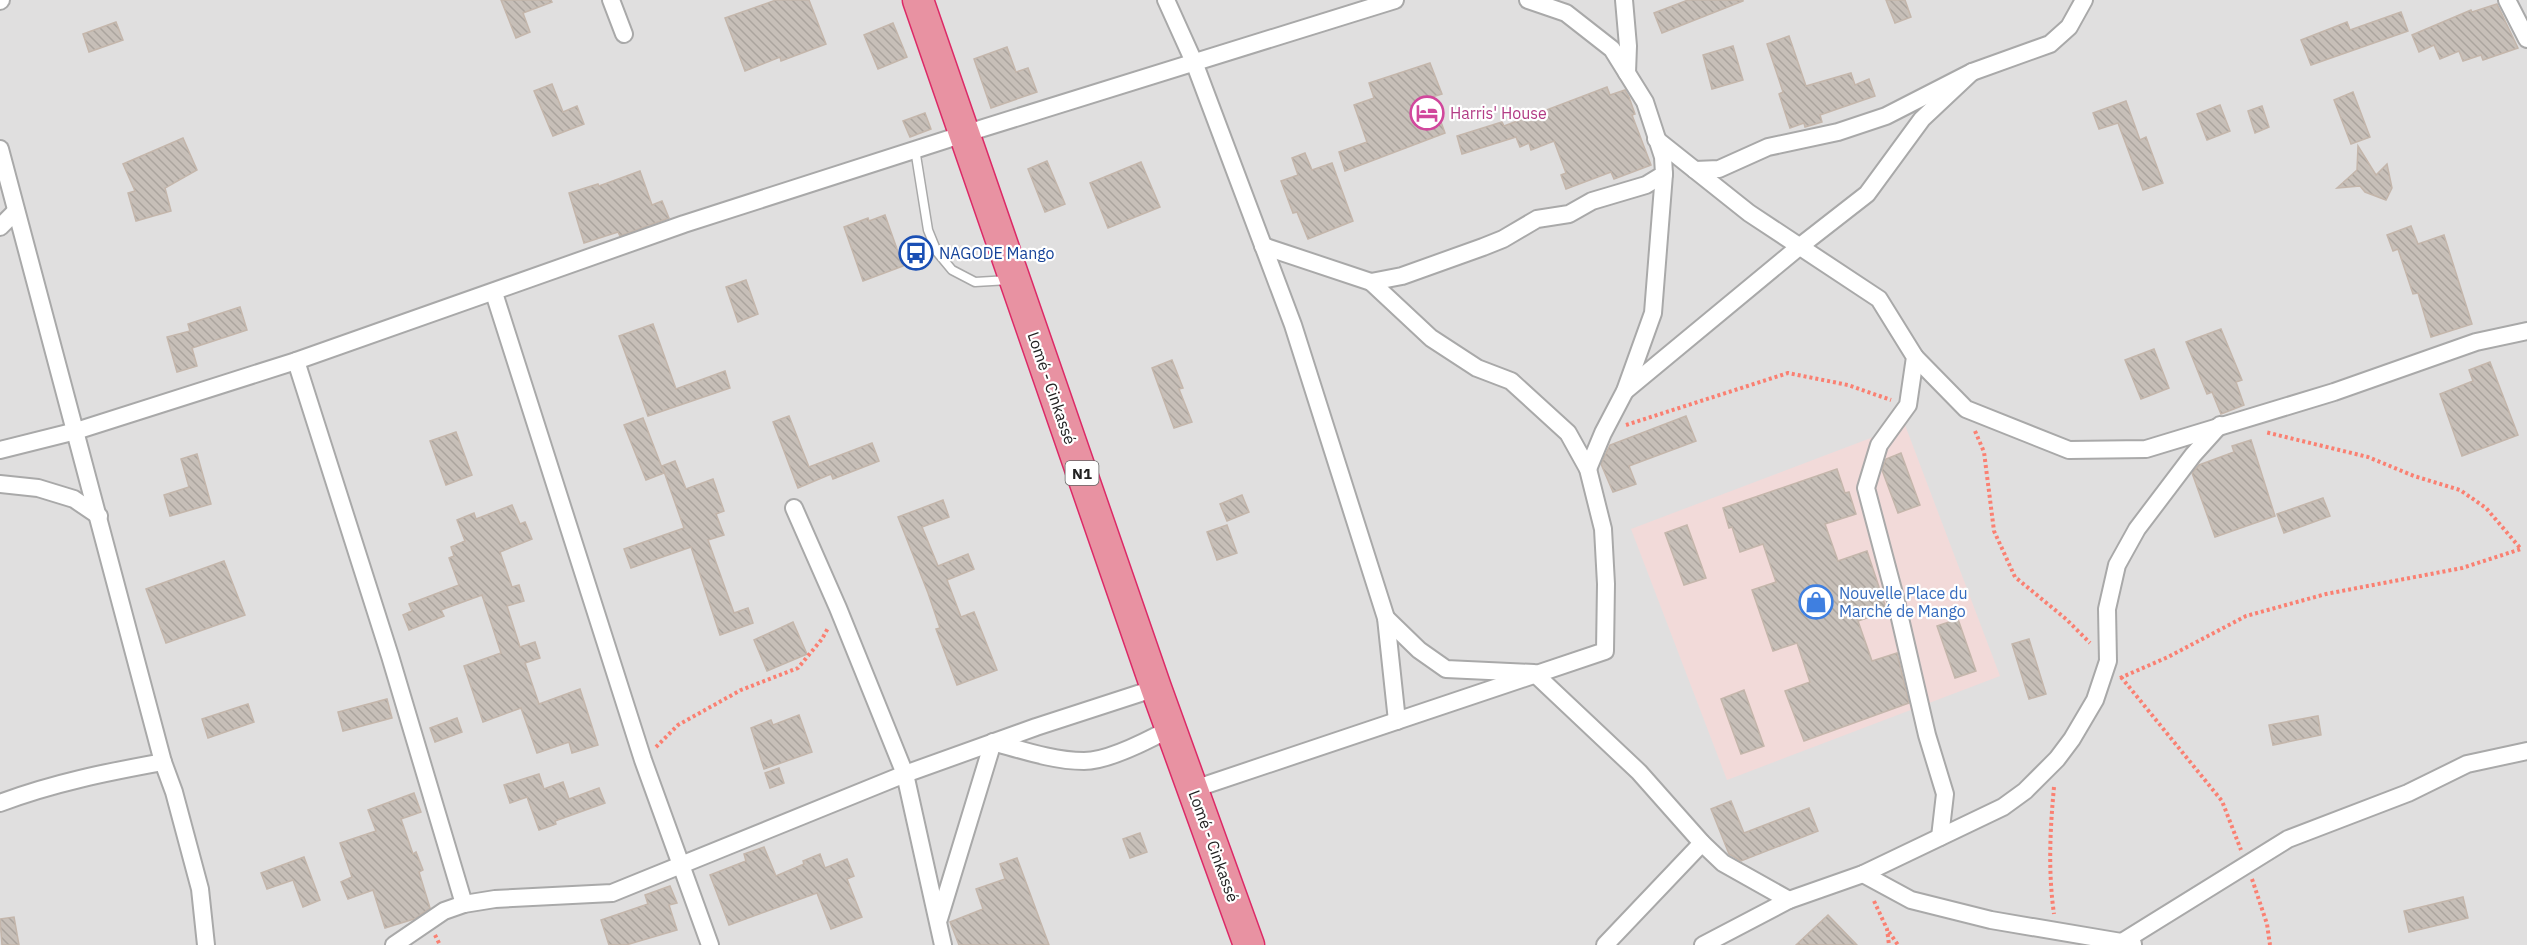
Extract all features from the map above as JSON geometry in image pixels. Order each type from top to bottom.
[{"type":"highway","name":"Lomé - Cinkassé","points":[[918,0],[1156,688],[1249,945]]},
{"type":"street","points":[[611,0],[624,34]]},
{"type":"street","points":[[1166,0],[1194,62],[1297,336],[1386,618],[1397,721]]},
{"type":"street","points":[[0,450],[76,431],[296,362],[684,224],[915,149],[1395,0]]},
{"type":"street","points":[[1528,0],[1566,13],[1612,49],[1645,102],[1663,157],[1664,174],[1653,313],[1625,392],[1603,433],[1588,469]]},
{"type":"street","points":[[1624,0],[1627,73]]},
{"type":"street","points":[[1695,170],[1719,169],[1768,147],[1838,132],[1886,116],[1972,72],[2050,44],[2069,27],[2084,0]]},
{"type":"street","points":[[2507,0],[2527,39]]},
{"type":"street","points":[[1625,392],[1798,248],[1867,194],[1922,119],[1972,72]]},
{"type":"street","points":[[1656,139],[1749,213],[1798,248],[1879,299],[1915,357],[1966,409],[2069,450],[2146,449],[2334,392],[2476,342],[2527,331]]},
{"type":"street","points":[[0,149],[163,762],[174,792],[200,889],[206,945]]},
{"type":"street","points":[[1371,282],[1402,276],[1483,247],[1503,239],[1537,219],[1569,214],[1592,201],[1646,186],[1664,174]]},
{"type":"street","points":[[0,227],[16,211]]},
{"type":"street","points":[[1194,789],[1605,651],[1606,584],[1603,529],[1588,469],[1568,433],[1537,402],[1511,381],[1477,368],[1431,338],[1371,282],[1263,246]]},
{"type":"street","points":[[494,293],[643,760],[679,865],[710,945]]},
{"type":"street","points":[[1915,357],[1908,405],[1879,446],[1866,488],[1896,601],[1927,735],[1945,794],[1940,837]]},
{"type":"street","points":[[296,362],[390,656],[464,904]]},
{"type":"street","points":[[1703,945],[1789,900],[1863,874],[2003,807],[2025,791],[2057,759],[2072,739],[2099,689],[2108,661],[2106,609],[2117,565],[2137,529],[2193,455],[2220,425]]},
{"type":"street","points":[[0,484],[38,488],[74,499],[99,516]]},
{"type":"street","points":[[794,508],[838,608],[905,774],[943,945]]},
{"type":"street","points":[[1386,618],[1419,650],[1446,669],[1534,674],[1639,772],[1702,843],[1723,863],[1789,900]]},
{"type":"street","points":[[394,945],[444,911],[464,904],[495,899],[612,892],[905,774],[1156,688]]},
{"type":"street","points":[[993,742],[1041,755],[1086,761],[1133,748],[1171,728]]},
{"type":"street","points":[[939,920],[993,742]]},
{"type":"street","points":[[1863,874],[1911,900],[1991,920],[2130,944],[2288,840],[2408,793],[2467,764],[2527,751]]},
{"type":"street","points":[[0,803],[70,781],[163,762]]},
{"type":"street","points":[[1605,945],[1702,843]]},
{"type":"lane","points":[[915,149],[928,230],[938,252],[952,270],[975,282],[1015,280]]},
{"type":"path","points":[[1603,433],[1788,373],[1848,385],[1908,405]]},
{"type":"path","points":[[2099,689],[2168,657],[2246,616],[2326,594],[2462,568],[2521,549],[2486,508],[2460,490],[2414,476],[2368,457],[2304,443],[2264,431]]},
{"type":"path","points":[[643,760],[678,725],[741,690],[798,668],[822,639],[838,608]]},
{"type":"path","points":[[2057,759],[2050,828],[2050,888],[2057,931]]},
{"type":"path","points":[[1863,874],[1887,929],[1898,945]]},
{"type":"path","points":[[1887,929],[1889,945]]},
{"type":"shaded area","points":[[0,0],[2527,0],[2527,945],[0,945]]},
{"type":"shaded area","name":"Nouvelle Place du Marché de Mango","points":[[1905,425],[2000,676],[1727,780],[1631,529]]},
{"type":"building","points":[[501,0],[551,0],[552,2],[523,13],[530,32],[516,38]]},
{"type":"building","points":[[776,0],[809,0],[826,44],[781,61],[780,57],[745,71],[725,18]]},
{"type":"building","points":[[1688,0],[1743,1],[1662,33],[1654,13]]},
{"type":"building","points":[[1886,0],[1905,0],[1911,17],[1895,23]]},
{"type":"building","points":[[2497,4],[2518,48],[2483,60],[2481,55],[2463,61],[2459,51],[2440,59],[2434,45],[2419,52],[2412,35],[2471,10],[2472,12]]},
{"type":"building","points":[[2401,12],[2408,31],[2311,65],[2301,40],[2347,22],[2350,30]]},
{"type":"building","points":[[116,22],[123,40],[89,52],[83,34]]},
{"type":"building","points":[[893,23],[907,57],[878,69],[864,35]]},
{"type":"building","points":[[1789,36],[1806,86],[1851,73],[1855,85],[1869,79],[1875,96],[1820,115],[1822,122],[1805,127],[1804,123],[1790,128],[1779,94],[1783,92],[1767,44]]},
{"type":"building","points":[[1733,46],[1743,80],[1712,89],[1703,55]]},
{"type":"building","points":[[1007,47],[1016,72],[1028,68],[1037,92],[991,108],[974,59]]},
{"type":"building","points":[[1430,63],[1442,94],[1432,97],[1445,133],[1345,171],[1339,152],[1367,142],[1354,105],[1374,98],[1369,83]]},
{"type":"building","points":[[552,84],[563,112],[577,106],[584,124],[553,136],[534,91]]},
{"type":"building","points":[[1607,87],[1610,95],[1625,90],[1629,97],[1635,114],[1632,115],[1651,165],[1614,179],[1611,172],[1566,189],[1561,175],[1566,173],[1554,141],[1531,150],[1529,143],[1520,147],[1516,137],[1462,154],[1457,136],[1502,122],[1504,126]]},
{"type":"building","points":[[2353,92],[2370,137],[2351,144],[2334,100]]},
{"type":"building","points":[[2126,101],[2140,140],[2146,137],[2163,183],[2143,190],[2118,123],[2099,129],[2093,113]]},
{"type":"building","points":[[2220,105],[2230,131],[2207,140],[2197,114]]},
{"type":"building","points":[[2262,106],[2269,127],[2255,133],[2248,111]]},
{"type":"building","points":[[925,113],[931,129],[910,137],[903,121]]},
{"type":"building","points":[[183,138],[197,170],[165,188],[171,211],[136,221],[128,193],[135,191],[123,164]]},
{"type":"building","points":[[2358,146],[2376,175],[2387,164],[2392,188],[2386,200],[2365,192],[2360,186],[2337,188],[2357,170]]},
{"type":"building","points":[[1305,153],[1312,170],[1332,163],[1353,221],[1308,239],[1297,212],[1293,213],[1281,181],[1298,175],[1292,158]]},
{"type":"building","points":[[1047,161],[1065,204],[1045,212],[1028,169]]},
{"type":"building","points":[[1141,162],[1160,207],[1108,228],[1090,183]]},
{"type":"building","points":[[640,171],[652,205],[662,201],[669,218],[620,236],[618,232],[584,243],[569,193],[598,184],[599,186]]},
{"type":"building","points":[[885,215],[903,266],[863,281],[844,227],[868,218],[869,221]]},
{"type":"building","points":[[2411,226],[2418,244],[2444,235],[2472,324],[2431,337],[2418,293],[2413,294],[2398,249],[2393,251],[2387,235]]},
{"type":"building","points":[[746,280],[758,314],[738,322],[726,287]]},
{"type":"building","points":[[240,307],[247,330],[192,348],[197,366],[177,372],[167,337],[190,331],[188,324]]},
{"type":"building","points":[[653,324],[676,389],[725,371],[730,388],[648,416],[619,336]]},
{"type":"building","points":[[2221,329],[2242,380],[2236,382],[2244,405],[2221,414],[2212,392],[2207,394],[2186,342]]},
{"type":"building","points":[[2154,349],[2169,388],[2141,399],[2125,360]]},
{"type":"building","points":[[1172,360],[1183,388],[1179,389],[1192,422],[1174,428],[1152,368]]},
{"type":"building","points":[[2490,362],[2518,435],[2462,456],[2440,394],[2473,381],[2469,370]]},
{"type":"building","points":[[789,416],[809,467],[872,443],[879,461],[833,479],[831,474],[798,488],[773,422]]},
{"type":"building","points":[[1686,416],[1696,441],[1629,466],[1636,484],[1613,492],[1601,464],[1610,445]]},
{"type":"building","points":[[643,418],[664,473],[646,480],[624,425]]},
{"type":"building","points":[[456,432],[472,475],[446,485],[430,441]]},
{"type":"building","points":[[2251,440],[2275,516],[2215,537],[2192,473],[2199,465],[2234,452],[2232,446]]},
{"type":"building","points":[[1901,453],[1920,505],[1898,513],[1882,470],[1886,459]]},
{"type":"building","points":[[197,454],[211,504],[170,516],[164,495],[189,487],[181,459]]},
{"type":"building","points":[[675,461],[686,489],[713,479],[724,511],[716,514],[724,535],[708,540],[734,613],[748,608],[753,623],[720,635],[691,547],[631,568],[624,549],[684,528],[662,466]]},
{"type":"building","points":[[1837,469],[1845,493],[1849,492],[1856,514],[1825,524],[1838,561],[1867,551],[1887,611],[1858,621],[1872,661],[1897,653],[1909,703],[1804,741],[1785,691],[1810,682],[1797,643],[1773,651],[1752,590],[1776,582],[1763,544],[1740,552],[1723,508]]},
{"type":"building","points":[[1242,495],[1249,512],[1227,521],[1220,504]]},
{"type":"building","points":[[2323,498],[2330,516],[2284,533],[2277,514]]},
{"type":"building","points":[[943,500],[949,517],[922,527],[938,566],[968,554],[974,569],[947,580],[961,617],[974,612],[997,670],[957,685],[936,629],[940,628],[928,593],[898,517]]},
{"type":"building","points":[[512,505],[520,524],[525,522],[532,539],[500,552],[512,587],[519,585],[524,601],[507,606],[520,647],[535,642],[540,658],[525,663],[539,704],[580,689],[598,745],[572,753],[569,742],[537,753],[521,708],[483,722],[464,666],[501,653],[482,595],[441,610],[444,616],[409,630],[403,615],[412,611],[409,604],[459,585],[449,558],[454,556],[451,547],[465,541],[457,520],[474,513],[476,519]]},
{"type":"building","points":[[1227,525],[1237,553],[1217,560],[1207,532]]},
{"type":"building","points":[[1687,525],[1706,578],[1684,585],[1665,533]]},
{"type":"building","points":[[224,561],[245,615],[166,643],[146,589]]},
{"type":"building","points":[[1958,619],[1976,671],[1955,678],[1937,626]]},
{"type":"building","points":[[793,622],[807,654],[767,671],[754,640]]},
{"type":"building","points":[[2029,639],[2046,694],[2029,699],[2012,644]]},
{"type":"building","points":[[1744,690],[1764,746],[1741,754],[1721,699]]},
{"type":"building","points":[[387,699],[392,718],[343,731],[338,712]]},
{"type":"building","points":[[248,704],[254,722],[208,738],[202,719]]},
{"type":"building","points":[[799,715],[812,752],[764,769],[751,728],[771,720],[773,725]]},
{"type":"building","points":[[2318,716],[2321,735],[2273,745],[2269,725]]},
{"type":"building","points":[[457,718],[462,732],[435,742],[430,728]]},
{"type":"building","points":[[779,768],[784,783],[770,788],[765,773]]},
{"type":"building","points":[[539,774],[544,789],[563,782],[569,799],[599,788],[605,803],[555,821],[556,824],[539,830],[527,797],[510,803],[504,785]]},
{"type":"building","points":[[414,793],[421,812],[401,819],[413,854],[416,852],[423,870],[419,872],[430,908],[414,919],[385,928],[373,890],[348,899],[341,882],[352,877],[340,843],[376,831],[368,810]]},
{"type":"building","points":[[1731,801],[1744,833],[1809,808],[1818,831],[1741,861],[1729,854],[1711,809]]},
{"type":"building","points":[[1140,833],[1147,852],[1130,858],[1123,839]]},
{"type":"building","points":[[764,847],[776,876],[820,854],[825,868],[847,859],[854,876],[847,879],[862,917],[831,929],[817,893],[729,925],[710,875],[746,861],[744,854]]},
{"type":"building","points":[[304,857],[320,900],[303,907],[293,880],[267,889],[261,873]]},
{"type":"building","points":[[1017,858],[1049,945],[959,945],[950,922],[983,909],[976,889],[1005,879],[1000,864]]},
{"type":"building","points":[[670,886],[677,903],[669,905],[677,930],[626,945],[609,945],[601,920],[648,904],[645,895]]},
{"type":"building","points":[[2463,897],[2468,918],[2409,932],[2404,911]]},
{"type":"building","points":[[1828,915],[1857,945],[1796,945]]},
{"type":"building","points":[[14,917],[19,945],[2,945],[0,919]]},
{"type":"place","name":"Harris' House","points":[[1427,113]]},
{"type":"place","name":"NAGODE Mango","points":[[916,253]]},
{"type":"place","name":"Nouvelle Place du Marché de Mango","points":[[1816,602]]}]
